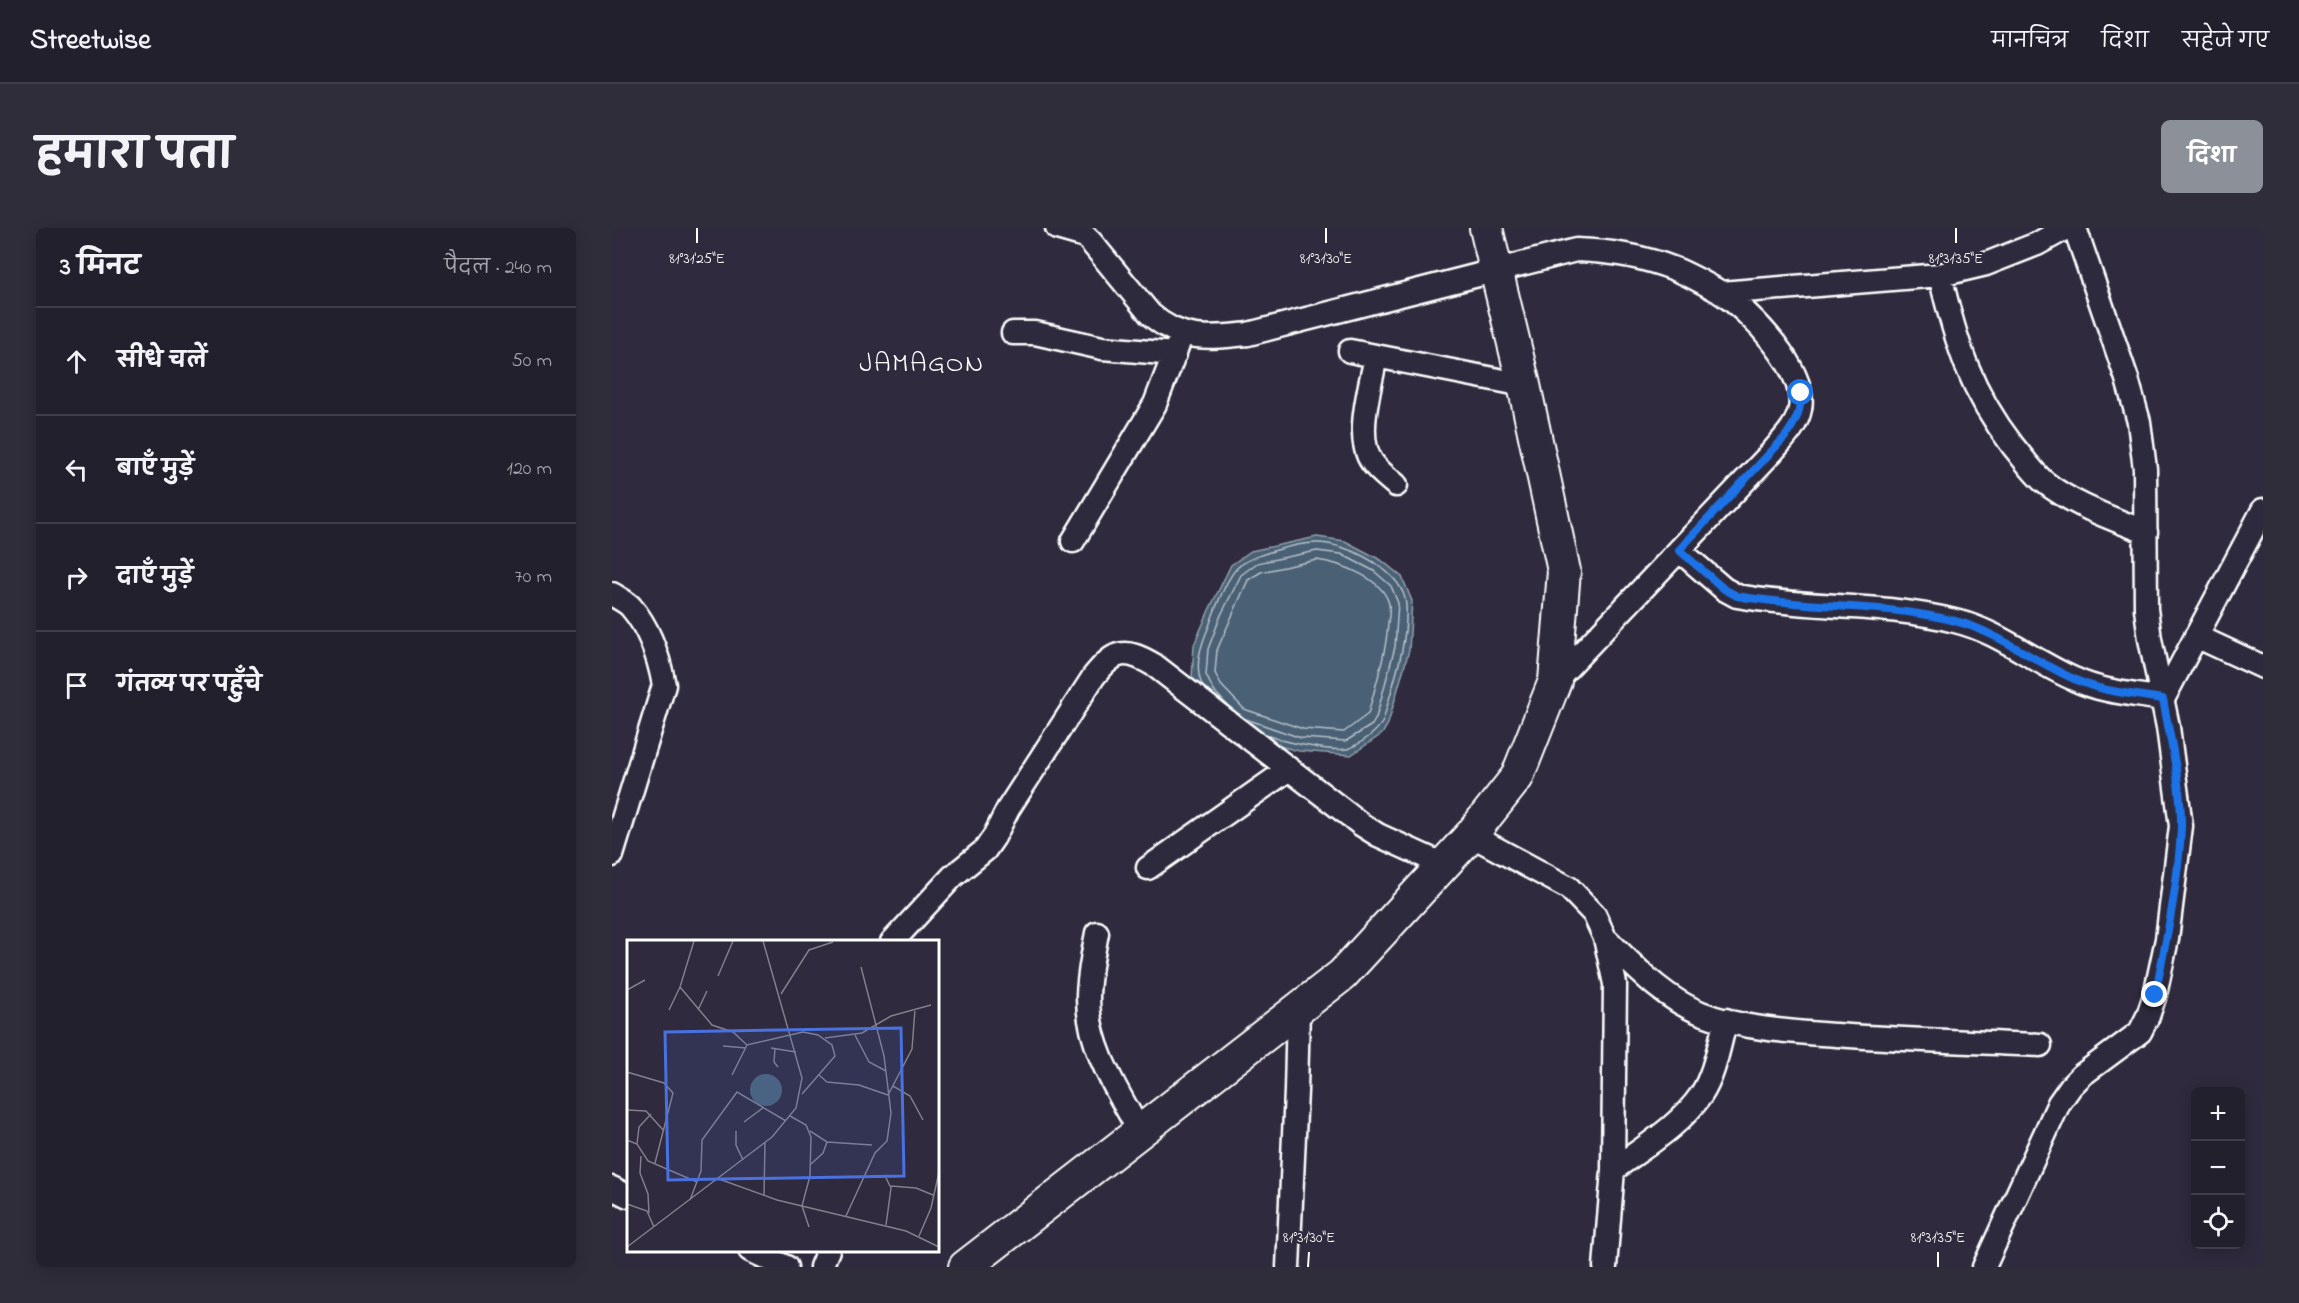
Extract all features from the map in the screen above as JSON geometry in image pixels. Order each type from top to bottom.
[{"type":"street","points":[[1057,228],[1085,236],[1178,344]]},
{"type":"street","points":[[968,1267],[1342,975],[1471,835],[1517,777],[1555,681],[1564,571],[1524,385],[1486,228]]},
{"type":"street","points":[[1721,293],[1902,280],[1940,275],[1986,264],[2037,244],[2066,228]]},
{"type":"street","points":[[1984,1267],[2059,1103],[2082,1075],[2139,1032],[2148,1016],[2155,995],[2166,939],[2181,826],[2163,699],[2146,609],[2145,469],[2139,422],[2127,379],[2075,228]]},
{"type":"street","points":[[1013,333],[1035,333],[1102,348],[1178,344],[1248,334],[1576,250],[1605,250],[1642,258],[1676,270],[1721,293],[1753,320],[1774,342],[1789,365],[1801,393],[1801,407],[1797,421],[1785,437],[1555,681]]},
{"type":"street","points":[[1940,275],[1955,340],[1975,389],[2001,430],[2028,466],[2059,492],[2101,514],[2146,532]]},
{"type":"street","points":[[1074,541],[1143,427],[1163,386],[1178,344]]},
{"type":"street","points":[[1350,351],[1524,385]]},
{"type":"street","points":[[1376,356],[1363,432],[1365,449],[1372,463],[1396,485]]},
{"type":"street","points":[[2163,699],[2263,510]]},
{"type":"street","points":[[1679,550],[1724,589],[1737,596],[1888,610],[1956,621],[1991,634],[2076,681],[2095,687],[2163,699]]},
{"type":"street","points":[[612,594],[630,606],[649,634],[659,660],[664,685],[612,855]]},
{"type":"street","points":[[2196,636],[2263,667]]},
{"type":"street","points":[[894,940],[953,876],[985,850],[1008,809],[1094,676],[1107,660],[1119,654],[1136,655],[1154,665],[1378,836],[1444,865]]},
{"type":"street","points":[[1148,868],[1289,769]]},
{"type":"street","points":[[1471,835],[1569,888],[1594,914],[1605,938],[1615,984],[1613,1170],[1605,1267]]},
{"type":"street","points":[[1096,933],[1088,999],[1090,1027],[1101,1060],[1140,1132]]},
{"type":"street","points":[[1605,938],[1647,979],[1673,998],[1701,1013],[1726,1020],[1776,1030],[1820,1034],[2040,1045]]},
{"type":"street","points":[[1288,1267],[1298,1010]]},
{"type":"street","points":[[1613,1170],[1680,1118],[1701,1095],[1710,1076],[1726,1020]]},
{"type":"street","points":[[612,1188],[627,1196]]},
{"type":"street","points":[[752,1252],[786,1267]]},
{"type":"street","points":[[821,1267],[828,1252]]},
{"type":"water","points":[[1317,537],[1345,541],[1381,560],[1402,577],[1412,601],[1409,650],[1388,724],[1382,734],[1351,755],[1299,751],[1275,745],[1203,699],[1192,678],[1194,645],[1231,565],[1251,551]]},
{"type":"district","name":"JAMAGON","points":[[922,362]]},
{"type":"route","points":[[1801,393],[1801,407],[1797,421],[1785,437],[1679,550],[1724,589],[1737,596],[1755,600],[1888,610],[1956,621],[1991,634],[2076,681],[2095,687],[2163,699],[2181,826],[2166,939],[2155,995]]}]
